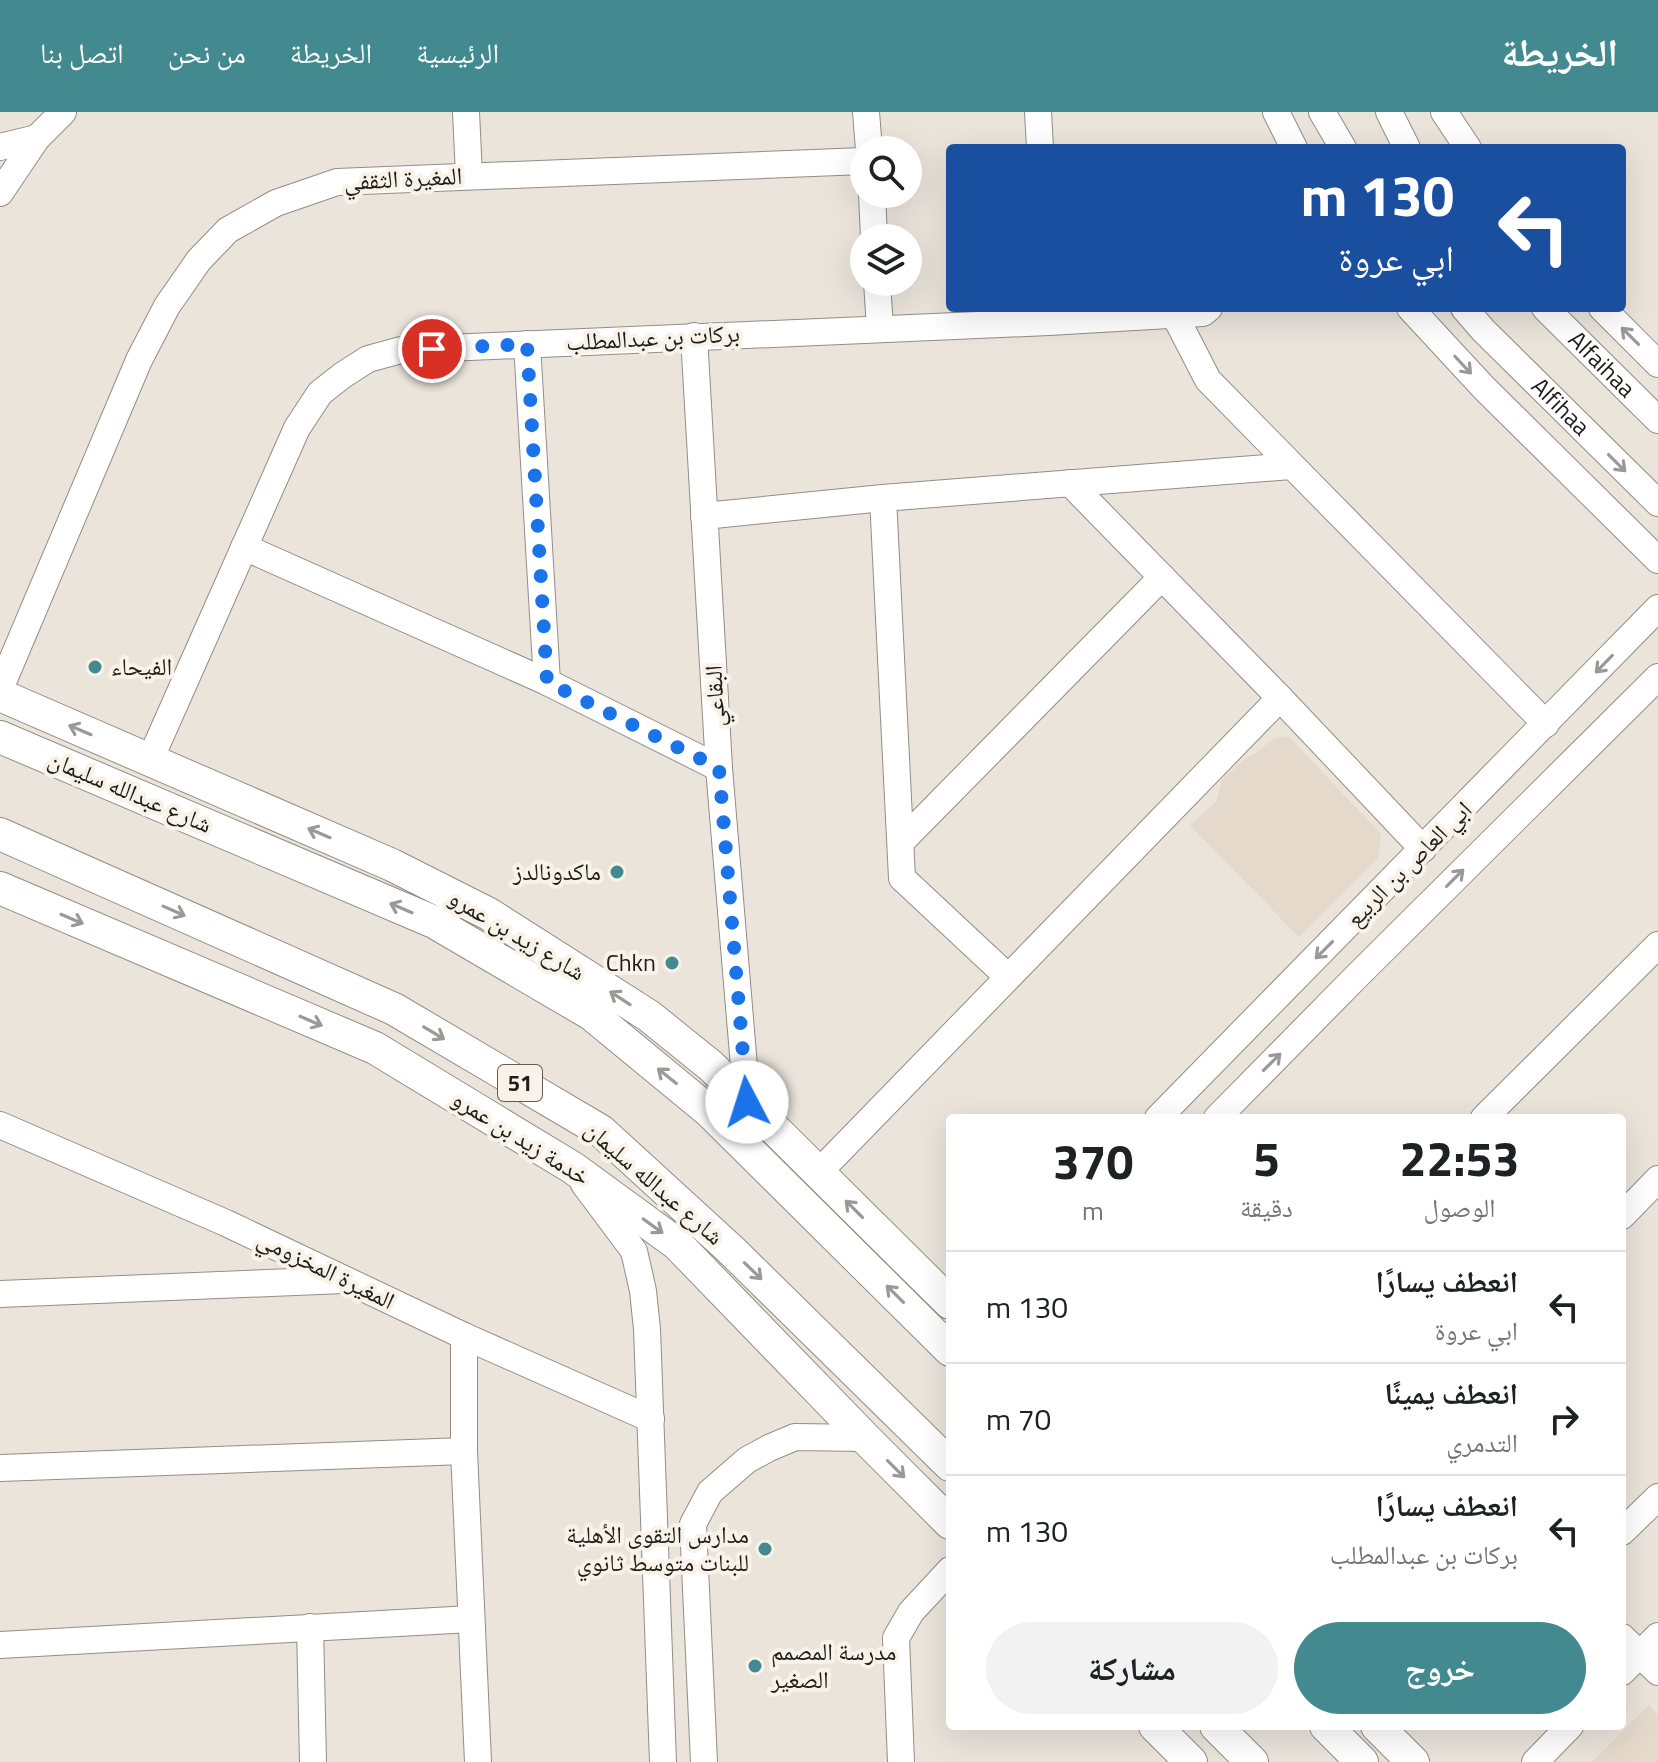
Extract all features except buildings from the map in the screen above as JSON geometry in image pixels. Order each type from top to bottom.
[{"type":"main road","name":"شارع زيد بن عمرو","points":[[0,692],[392,865],[489,914],[649,1016],[711,1066],[946,1299]]},
{"type":"main road","name":"شارع عبدالله سليمان","points":[[0,737],[434,922],[591,1014],[710,1112],[946,1346]]},
{"type":"main road","name":"شارع عبدالله سليمان","points":[[0,834],[394,1009],[601,1131],[730,1249],[946,1461]]},
{"type":"main road","name":"خدمة زيد بن عمرو","points":[[0,888],[375,1048],[573,1168],[677,1244],[946,1519]]},
{"type":"main road","points":[[434,922],[447,893]]},
{"type":"main road","points":[[375,1048],[394,1009]]},
{"type":"main road","points":[[1159,1730],[1191,1762]]},
{"type":"main road","points":[[1220,1730],[1252,1762]]},
{"type":"main road","points":[[1330,1730],[1362,1762]]},
{"type":"main road","points":[[1381,1730],[1413,1762]]},
{"type":"street","points":[[0,193],[37,138],[63,112]]},
{"type":"street","points":[[466,112],[469,175]]},
{"type":"street","points":[[866,112],[868,136]]},
{"type":"street","points":[[1038,112],[1040,144]]},
{"type":"street","points":[[1276,112],[1292,144]]},
{"type":"street","points":[[1322,112],[1341,144]]},
{"type":"street","points":[[1389,112],[1405,144]]},
{"type":"street","points":[[1444,112],[1465,144]]},
{"type":"street","points":[[0,147],[37,138]]},
{"type":"street","name":"المغيرة الثقفي","points":[[0,692],[139,360],[167,306],[199,260],[228,230],[276,203],[337,182],[850,161]]},
{"type":"street","points":[[878,296],[880,328]]},
{"type":"street","name":"بركات بن عبدالمطلب","points":[[150,760],[297,428],[320,393],[368,359],[401,350],[880,328],[1049,315],[1204,312]]},
{"type":"street","points":[[1414,312],[1484,388],[1658,560]]},
{"type":"street","name":"Alfihaa","points":[[1473,312],[1565,411],[1658,503]]},
{"type":"street","name":"Alfaihaa","points":[[1549,312],[1658,420]]},
{"type":"street","points":[[1606,312],[1658,364]]},
{"type":"street","points":[[1174,314],[1208,380],[1546,724]]},
{"type":"street","name":"البقاعي","points":[[694,336],[719,768],[747,1102]]},
{"type":"street","points":[[527,344],[547,682]]},
{"type":"street","points":[[1535,438],[1565,411]]},
{"type":"street","points":[[704,516],[883,498],[1291,466]]},
{"type":"street","points":[[1070,483],[1423,849]]},
{"type":"street","points":[[883,498],[902,878],[1008,977]]},
{"type":"street","points":[[244,547],[547,682],[719,768]]},
{"type":"street","points":[[901,842],[1162,577]]},
{"type":"street","name":"ابي العاص بن الربيع","points":[[1162,1114],[1658,608]]},
{"type":"street","name":"ابي العاص بن الربيع","points":[[1221,1114],[1658,677]]},
{"type":"street","points":[[818,1173],[1280,698]]},
{"type":"street","points":[[1488,1114],[1658,945]]},
{"type":"street","name":"المغيرة المخزومي","points":[[0,1125],[226,1223],[464,1336],[651,1419]]},
{"type":"street","points":[[573,1168],[634,1251],[643,1291],[651,1419],[663,1762]]},
{"type":"street","points":[[1626,1212],[1658,1179]]},
{"type":"street","points":[[0,1294],[346,1280]]},
{"type":"street","points":[[464,1336],[464,1451],[478,1762]]},
{"type":"street","points":[[704,1762],[693,1524],[710,1492],[747,1460],[769,1448],[795,1437],[865,1438]]},
{"type":"street","points":[[0,1468],[464,1451]]},
{"type":"street","points":[[1626,1528],[1658,1497]]},
{"type":"street","points":[[901,1762],[896,1638],[911,1612],[946,1574]]},
{"type":"street","points":[[657,1582],[695,1580]]},
{"type":"street","points":[[0,1645],[471,1619]]},
{"type":"street","points":[[310,1627],[313,1762]]},
{"type":"street","points":[[1535,1762],[1566,1730]]},
{"type":"shaded area","points":[[1289,737],[1381,834],[1378,858],[1299,937],[1190,825],[1216,802],[1222,780],[1247,757],[1275,738]]},
{"type":"shaded area","points":[[1649,1705],[1658,1715],[1658,1762],[1592,1762],[1626,1730]]},
{"type":"place","name":"الفيحاء","points":[[95,667]]},
{"type":"place","name":"ماكدونالدز","points":[[617,872]]},
{"type":"place","name":"Chkn","points":[[672,963]]},
{"type":"place","name":"مدارس التقوى الأهلية للبنات متوسط ثانوي","points":[[765,1549]]},
{"type":"place","name":"مدرسة المصمم الصغير","points":[[755,1666]]},
{"type":"route","points":[[432,349],[527,344],[547,682],[719,768],[747,1102]]}]
